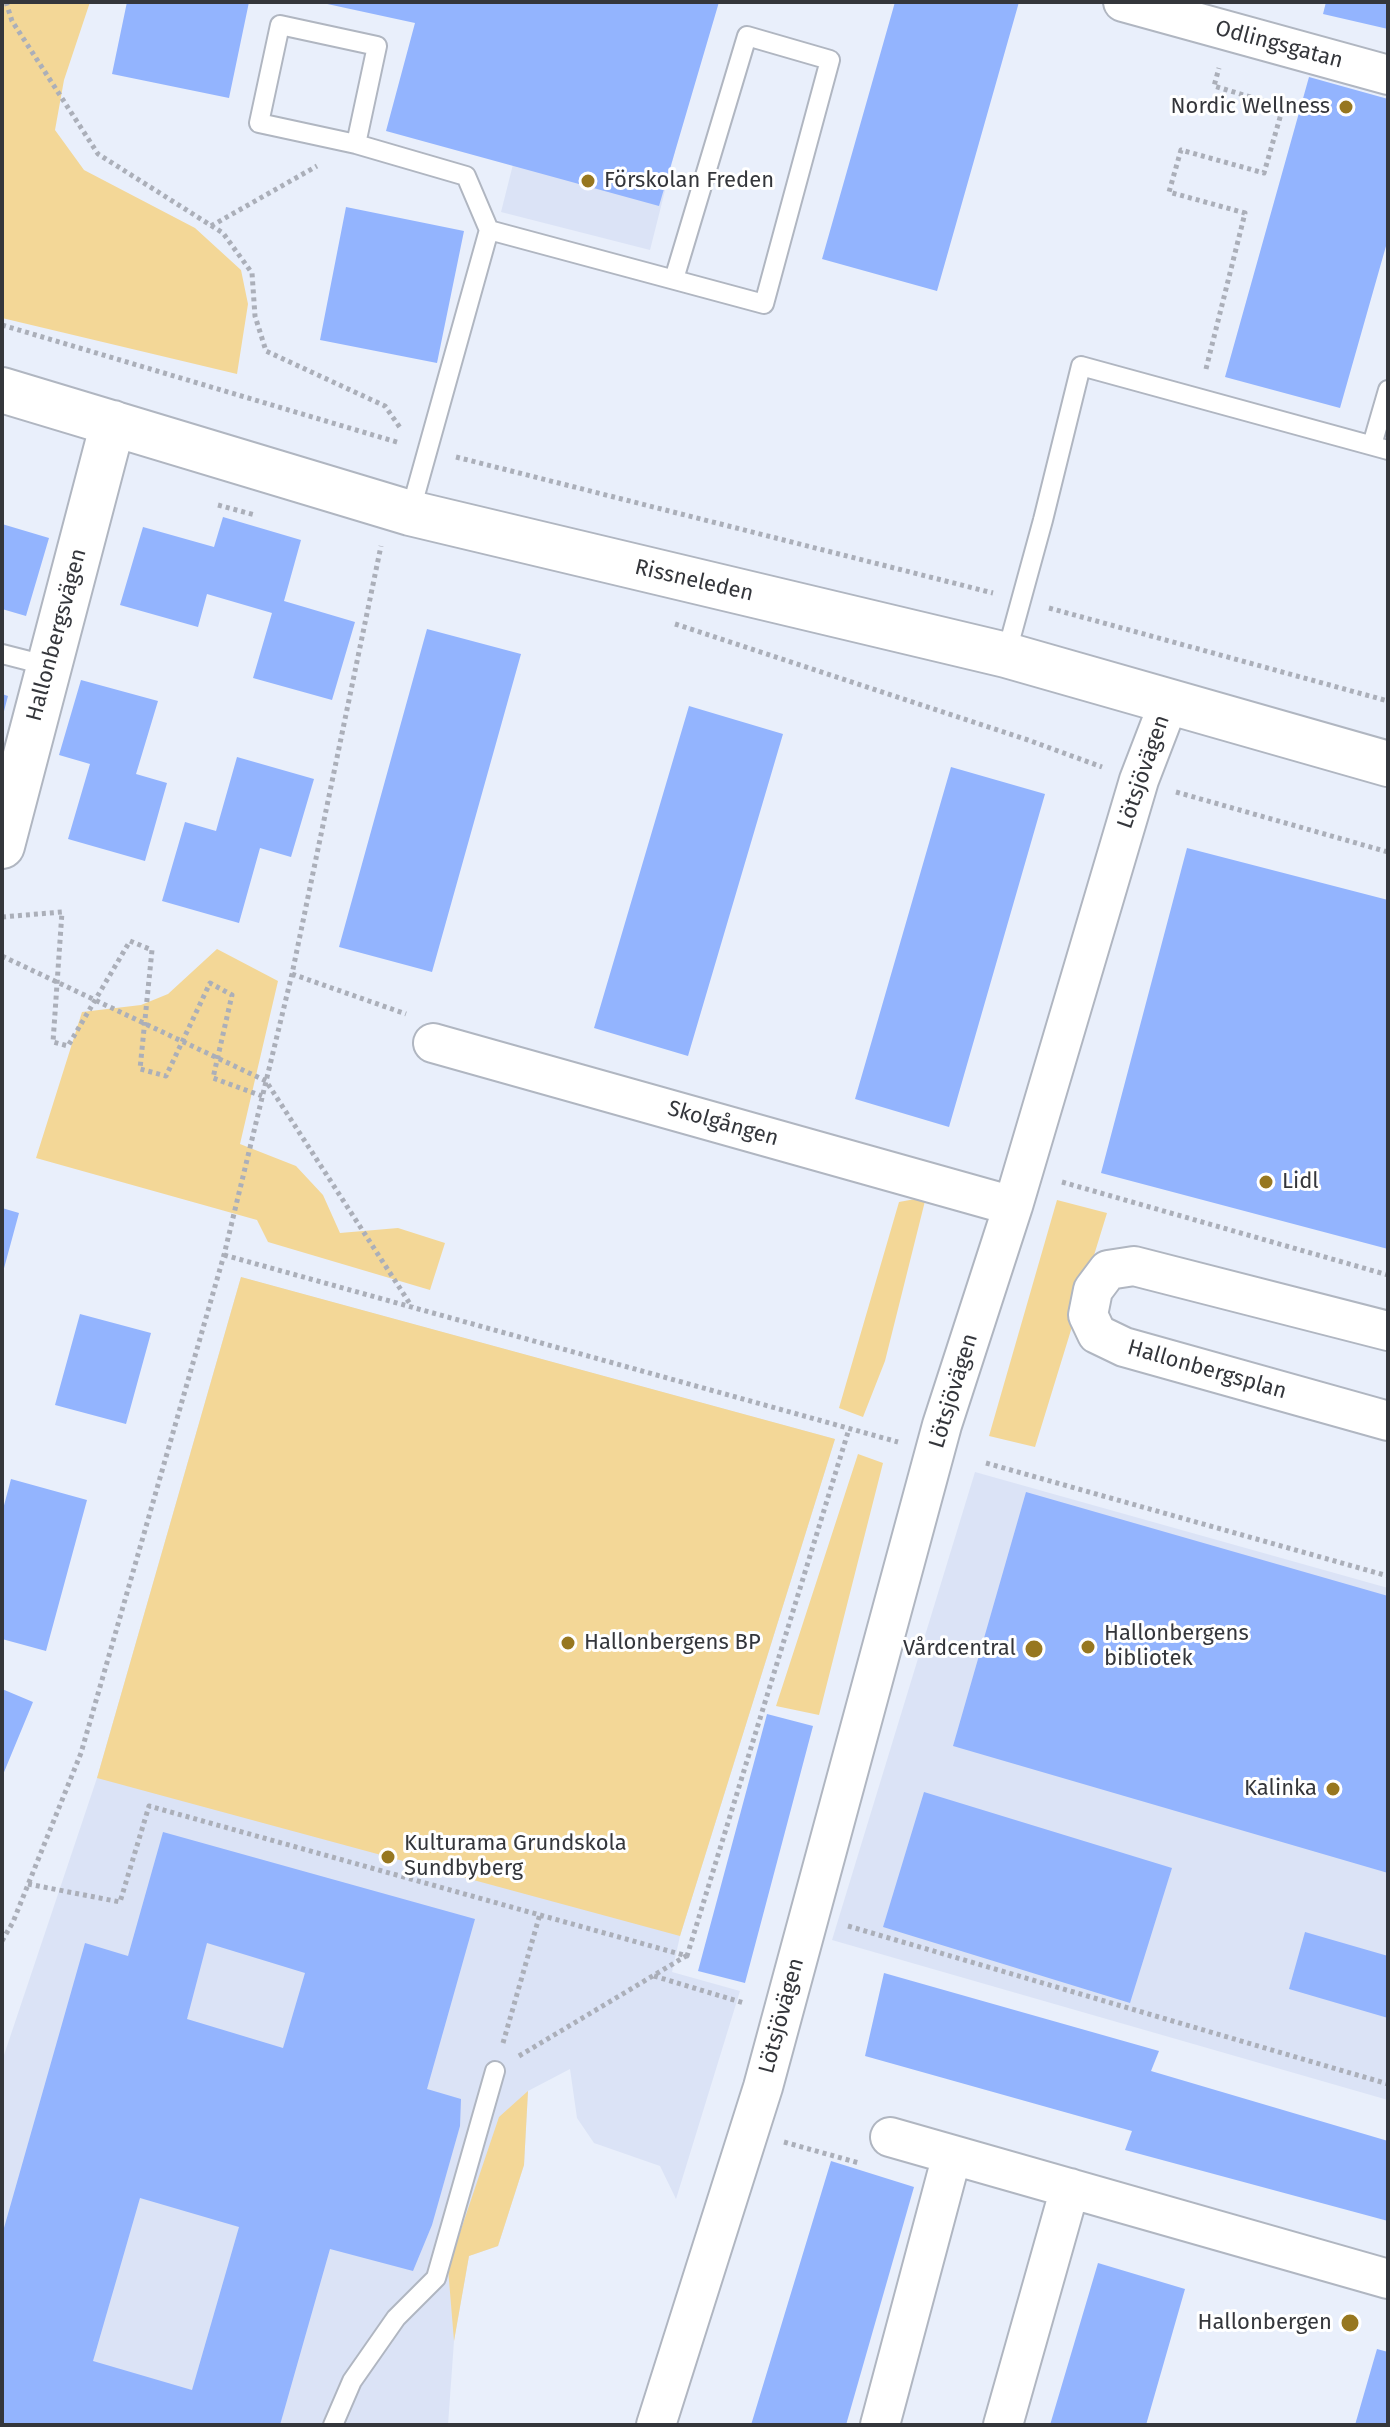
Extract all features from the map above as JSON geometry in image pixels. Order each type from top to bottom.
[{"type":"street","name":"Odlingsgatan","points":[[1123,2],[1388,75]]},
{"type":"street","name":"Rissneleden","points":[[2,390],[402,510],[1006,655],[1388,764]]},
{"type":"street","name":"Hallonbergsvägen","points":[[2,846],[113,423]]},
{"type":"street","name":"Lötsjövägen","points":[[656,2425],[763,2087],[942,1425],[1018,1189],[1139,780],[1169,702]]},
{"type":"street","name":"Skolgången","points":[[433,1043],[1018,1189]]},
{"type":"street","name":"Hallonbergsplan","points":[[1388,1331],[1134,1266],[1108,1270],[1093,1290],[1088,1315],[1097,1334],[1124,1347],[1388,1421]]},
{"type":"street","points":[[890,2137],[1388,2279]]},
{"type":"street","points":[[880,2425],[952,2155]]},
{"type":"street","points":[[1003,2425],[1070,2188]]},
{"type":"lane","points":[[356,144],[377,46],[280,25],[259,123],[356,144],[466,176],[489,230],[402,510]]},
{"type":"lane","points":[[489,230],[764,304],[830,60],[747,36],[674,279]]},
{"type":"lane","points":[[1006,655],[1081,366],[1380,448],[1388,390]]},
{"type":"lane","points":[[2,654],[49,666]]},
{"type":"lane","points":[[333,2425],[352,2381],[396,2318],[436,2278],[495,2071]]},
{"type":"path","points":[[6,2],[12,21],[98,154],[223,233],[252,273],[255,316],[266,351],[385,406],[421,448]]},
{"type":"path","points":[[1198,399],[1245,213],[1169,192],[1181,150],[1264,173],[1283,107],[1214,86]]},
{"type":"path","points":[[211,226],[356,144]]},
{"type":"path","points":[[2,325],[421,448],[1021,600],[1388,701]]},
{"type":"path","points":[[2,1941],[13,1922],[81,1753],[224,1255],[292,974],[380,549],[402,510]]},
{"type":"path","points":[[380,549],[393,552]]},
{"type":"path","points":[[668,621],[1187,796],[1388,852]]},
{"type":"path","points":[[2,917],[62,912],[53,1042],[68,1046],[130,941],[152,950],[140,1069],[166,1076],[210,983],[232,995],[213,1078],[262,1096]]},
{"type":"path","points":[[2,956],[266,1081],[412,1308]]},
{"type":"path","points":[[292,974],[417,1018],[433,1043]]},
{"type":"path","points":[[1018,1189],[1388,1275]]},
{"type":"path","points":[[224,1255],[900,1443]]},
{"type":"path","points":[[495,2071],[687,1956],[849,1429]]},
{"type":"path","points":[[986,1463],[1388,1576]]},
{"type":"path","points":[[28,1884],[120,1902],[149,1806],[687,1956]]},
{"type":"path","points":[[495,2071],[540,1914]]},
{"type":"path","points":[[809,1914],[1388,2084]]},
{"type":"path","points":[[653,1976],[782,2015]]},
{"type":"shaded area","points":[[2,2],[90,2],[64,80],[55,130],[84,170],[195,228],[241,270],[248,304],[237,374],[2,318]]},
{"type":"shaded area","name":"Förskolan Freden","points":[[526,113],[675,151],[650,250],[501,212]]},
{"type":"shaded area","points":[[217,949],[278,981],[240,1144],[296,1166],[323,1195],[340,1233],[398,1228],[445,1243],[430,1290],[268,1242],[257,1220],[36,1158],[82,1012],[141,1005],[168,994]]},
{"type":"shaded area","points":[[926,1197],[885,1361],[863,1417],[839,1408],[899,1202]]},
{"type":"shaded area","points":[[1057,1200],[1107,1213],[1035,1447],[989,1436]]},
{"type":"shaded area","name":"Kulturama Grundskola Sundbyberg","points":[[241,1277],[835,1439],[680,1936],[672,1972],[740,1991],[676,2199],[660,2166],[594,2143],[577,2118],[570,2069],[528,2091],[524,2165],[498,2246],[469,2256],[454,2341],[448,2425],[2,2425],[2,2061],[97,1778]]},
{"type":"shaded area","points":[[241,1277],[835,1439],[680,1936],[97,1778]]},
{"type":"shaded area","points":[[858,1454],[883,1463],[819,1715],[776,1706]]},
{"type":"shaded area","points":[[975,1472],[1388,1588],[1388,2100],[832,1940]]},
{"type":"shaded area","points":[[528,2091],[524,2165],[498,2246],[469,2256],[454,2341],[448,2268],[499,2117]]},
{"type":"building","points":[[127,2],[249,2],[229,98],[112,74]]},
{"type":"building","points":[[318,2],[719,2],[659,206],[386,131],[415,23]]},
{"type":"building","points":[[895,2],[1019,2],[937,291],[822,259]]},
{"type":"building","points":[[1326,2],[1388,2],[1388,29],[1323,14]]},
{"type":"building","points":[[1309,77],[1388,99],[1388,239],[1340,408],[1225,377]]},
{"type":"building","points":[[346,207],[464,231],[437,363],[320,340]]},
{"type":"building","points":[[223,517],[301,540],[284,601],[355,622],[332,700],[253,678],[272,613],[207,594],[198,627],[120,605],[143,527],[214,547]]},
{"type":"building","points":[[2,524],[49,538],[26,616],[2,609]]},
{"type":"building","points":[[427,629],[521,654],[432,972],[339,947]]},
{"type":"building","points":[[81,680],[158,701],[136,774],[167,783],[145,861],[68,839],[90,764],[59,755]]},
{"type":"building","points":[[2,694],[8,696],[3,715],[2,714]]},
{"type":"building","points":[[689,706],[783,734],[688,1056],[594,1028]]},
{"type":"building","points":[[237,757],[314,779],[291,857],[260,848],[239,923],[162,901],[185,822],[216,831]]},
{"type":"building","points":[[951,767],[1045,794],[949,1127],[855,1099]]},
{"type":"building","points":[[1187,848],[1388,900],[1388,1249],[1101,1173]]},
{"type":"building","points":[[2,1208],[19,1213],[3,1272],[2,1272]]},
{"type":"building","points":[[80,1314],[151,1333],[126,1424],[55,1405]]},
{"type":"building","points":[[11,1479],[87,1500],[46,1651],[2,1639],[2,1513]]},
{"type":"building","points":[[1026,1492],[1388,1596],[1388,1873],[953,1746]]},
{"type":"building","points":[[2,1689],[33,1702],[2,1777]]},
{"type":"building","points":[[767,1714],[813,1726],[745,1983],[698,1971]]},
{"type":"building","points":[[924,1792],[1172,1868],[1130,2003],[883,1927]]},
{"type":"building","points":[[163,1832],[475,1919],[427,2089],[461,2099],[460,2126],[432,2225],[413,2271],[330,2249],[280,2425],[2,2425],[2,2235],[85,1943],[128,1956]],"holes":[[[207,1943],[305,1973],[283,2048],[187,2019]],[[140,2198],[239,2227],[192,2390],[93,2361]]]},
{"type":"building","points":[[1305,1932],[1388,1956],[1388,2018],[1289,1989]]},
{"type":"building","points":[[884,1973],[1159,2051],[1151,2071],[1388,2141],[1388,2221],[1125,2150],[1132,2131],[865,2056]]},
{"type":"building","points":[[831,2161],[914,2187],[846,2425],[751,2425]]},
{"type":"building","points":[[1098,2263],[1185,2289],[1146,2425],[1050,2425]]},
{"type":"building","points":[[1377,2349],[1388,2352],[1388,2425],[1355,2425]]},
{"type":"place","name":"Nordic Wellness","points":[[1346,107]]},
{"type":"place","name":"Förskolan Freden","points":[[588,181]]},
{"type":"place","name":"Lidl","points":[[1266,1182]]},
{"type":"place","name":"Hallonbergens BP","points":[[568,1643]]},
{"type":"place","name":"Hallonbergens bibliotek","points":[[1088,1647]]},
{"type":"place","name":"Vårdcentral","points":[[1034,1649]]},
{"type":"place","name":"Kalinka","points":[[1333,1789]]},
{"type":"place","name":"Kulturama Grundskola Sundbyberg","points":[[388,1857]]},
{"type":"place","name":"Hallonbergen","points":[[1350,2323]]}]
